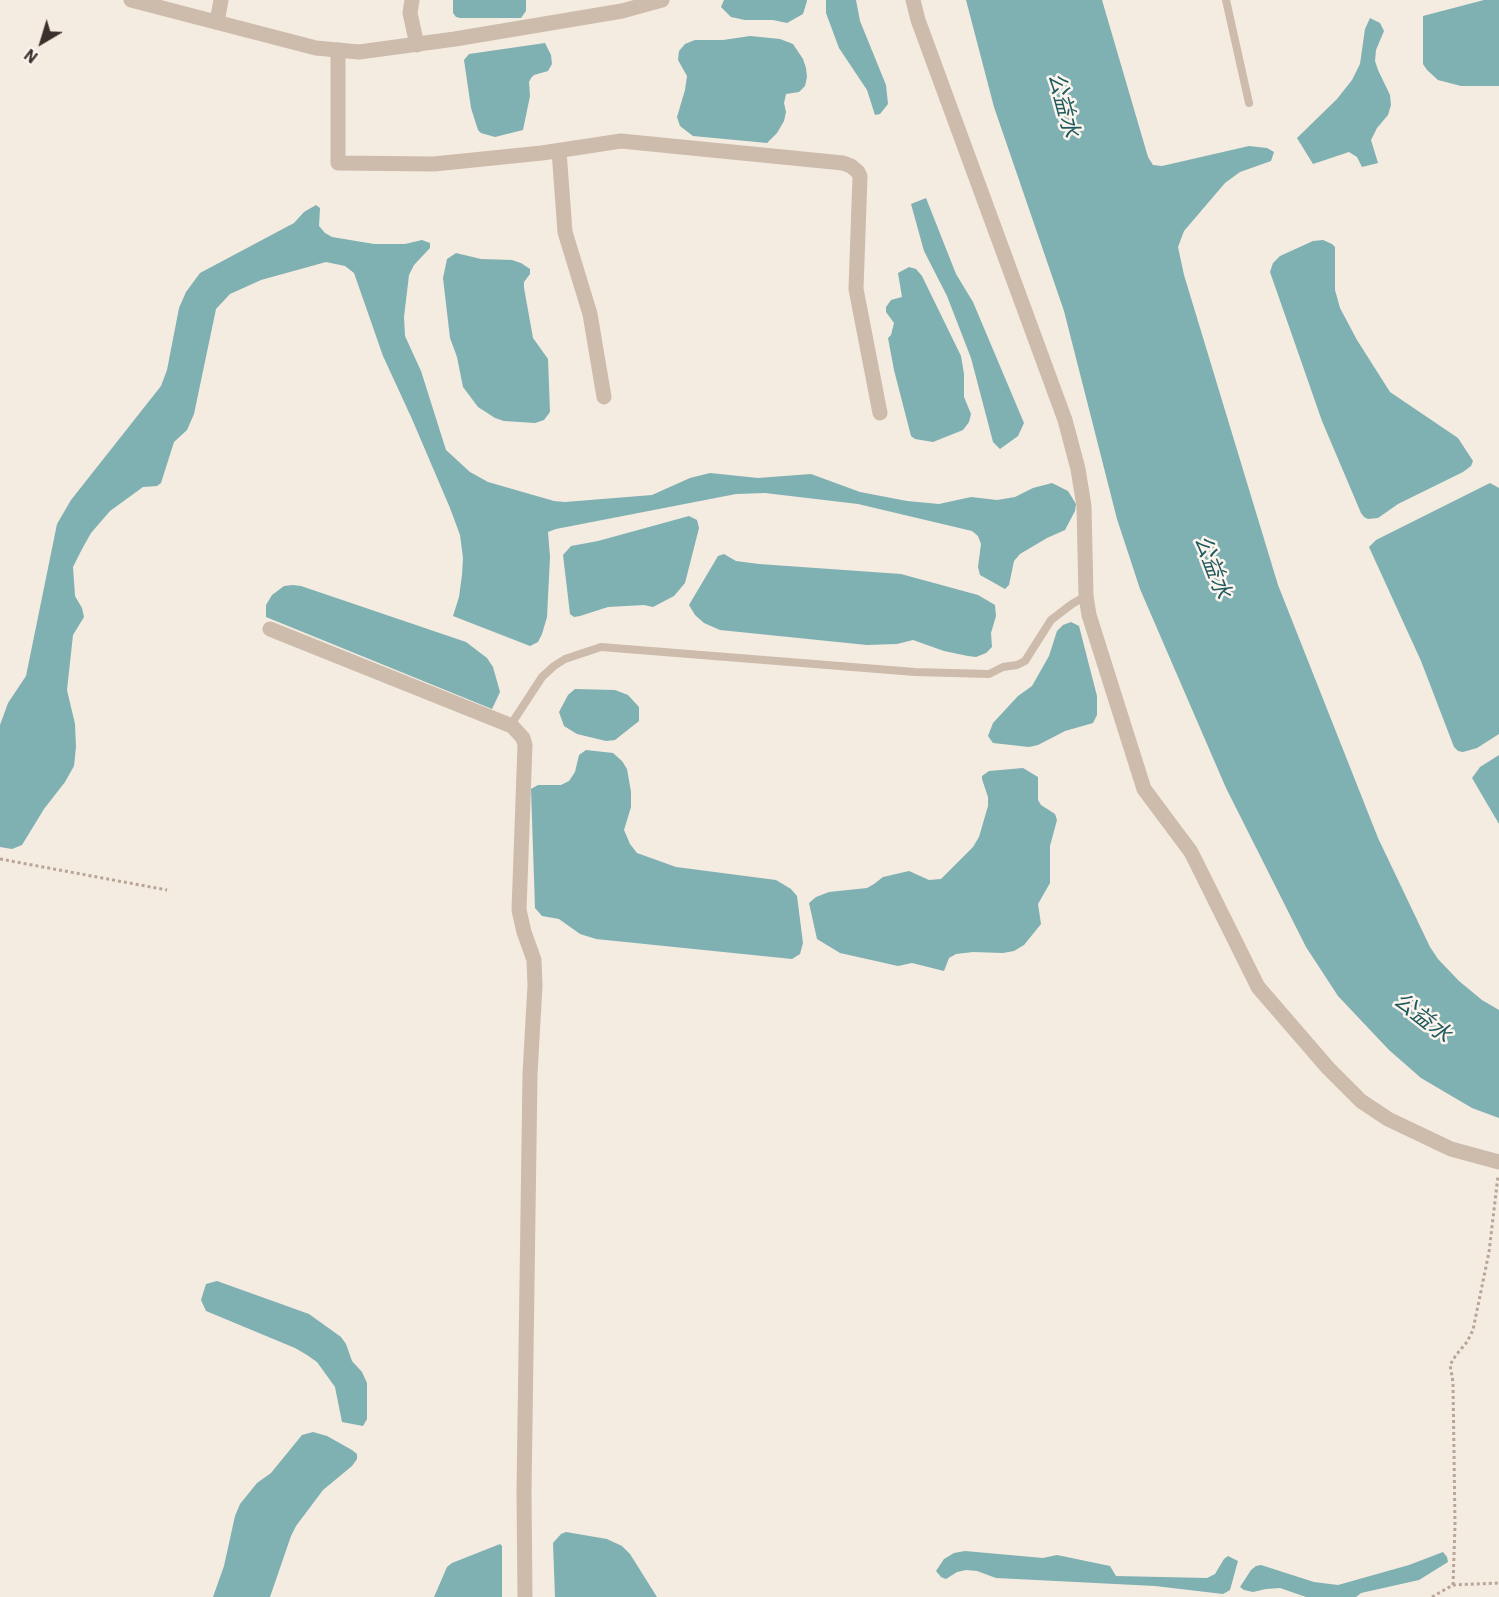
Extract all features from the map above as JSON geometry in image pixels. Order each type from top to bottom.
[{"type":"street","points":[[131,0],[316,48],[359,52],[417,45],[622,11],[662,0]]},
{"type":"street","points":[[217,22],[221,0]]},
{"type":"street","points":[[412,0],[410,13],[417,45]]},
{"type":"street","points":[[913,0],[921,28],[1069,430],[1084,506],[1086,596],[1092,625],[1144,789],[1191,852],[1258,987],[1291,1028],[1361,1101],[1404,1127],[1451,1149],[1499,1162]]},
{"type":"street","points":[[338,50],[338,163],[434,164],[558,151],[621,141],[843,163],[855,169],[860,176],[856,289],[880,414]]},
{"type":"street","points":[[558,151],[565,232],[590,314],[604,397]]},
{"type":"street","points":[[270,629],[510,726],[523,738],[525,745],[519,910],[534,960],[536,985],[530,1098],[524,1492],[525,1597]]},
{"type":"lane","points":[[1226,0],[1249,103]]},
{"type":"lane","points":[[510,726],[542,677],[554,666],[565,658],[601,647],[915,672],[989,674],[1003,667],[1025,661],[1051,620],[1086,596]]},
{"type":"path","points":[[0,859],[167,890]]},
{"type":"path","points":[[1453,1585],[1455,1525],[1453,1382],[1450,1365],[1473,1330],[1489,1252],[1499,1173]]},
{"type":"path","points":[[1432,1597],[1453,1585],[1499,1583]]},
{"type":"water","points":[[453,0],[526,0],[526,11],[521,18],[460,18],[453,13]]},
{"type":"water","points":[[724,0],[807,1],[803,14],[787,23],[731,17],[721,7]]},
{"type":"water","points":[[826,0],[856,0],[860,21],[886,85],[888,104],[880,114],[875,115],[867,90],[839,48],[826,13]]},
{"type":"water","name":"公益水","points":[[966,0],[1102,0],[1148,157],[1153,165],[1162,166],[1249,146],[1267,148],[1274,152],[1271,161],[1240,172],[1225,183],[1184,231],[1178,247],[1184,275],[1278,585],[1378,838],[1430,947],[1438,959],[1459,981],[1482,1000],[1499,1010],[1499,1118],[1472,1108],[1421,1078],[1389,1050],[1338,996],[1306,947],[1226,788],[1140,589],[1117,519],[1064,311],[994,107]]},
{"type":"water","points":[[1484,0],[1499,0],[1499,86],[1461,86],[1438,80],[1423,64],[1423,16]]},
{"type":"water","points":[[1370,18],[1380,23],[1384,31],[1376,50],[1375,61],[1390,95],[1391,105],[1388,115],[1371,140],[1378,163],[1362,167],[1357,157],[1349,152],[1313,164],[1297,138],[1337,99],[1352,80],[1360,64],[1365,29]]},
{"type":"water","points":[[750,36],[780,39],[793,44],[806,68],[805,86],[799,92],[786,94],[784,121],[767,143],[693,136],[680,126],[677,117],[687,76],[678,60],[679,51],[685,44],[695,40],[723,40]]},
{"type":"water","points":[[545,43],[551,55],[552,64],[548,71],[534,75],[529,82],[530,96],[523,130],[495,137],[481,133],[471,108],[464,60],[469,54]]},
{"type":"water","points":[[926,198],[956,274],[973,302],[1024,423],[1018,436],[1000,449],[993,442],[971,358],[947,296],[924,251],[911,204]]},
{"type":"water","points":[[316,205],[320,208],[319,226],[332,237],[374,244],[405,244],[422,240],[430,243],[430,248],[414,265],[409,275],[404,317],[405,336],[421,371],[446,450],[470,472],[488,482],[565,502],[652,495],[690,478],[710,473],[758,478],[811,474],[860,492],[907,501],[939,504],[971,497],[997,500],[1015,497],[1033,488],[1052,483],[1068,491],[1076,504],[1075,511],[1065,530],[1020,554],[1014,561],[1009,585],[1005,589],[980,575],[978,567],[981,544],[978,536],[972,531],[858,504],[765,493],[736,494],[556,529],[548,532],[550,557],[547,617],[538,642],[530,646],[453,616],[462,575],[463,558],[460,535],[383,356],[354,273],[345,266],[326,262],[261,280],[230,294],[216,309],[194,414],[187,430],[174,442],[161,483],[157,486],[143,487],[110,511],[91,533],[73,567],[75,596],[84,617],[73,635],[67,690],[75,724],[74,766],[22,845],[12,849],[0,847],[0,725],[8,703],[26,676],[57,524],[71,500],[161,386],[167,370],[179,308],[186,292],[200,273],[294,223],[304,212]]},
{"type":"water","points":[[1323,240],[1335,247],[1335,290],[1340,308],[1390,392],[1458,438],[1473,461],[1471,466],[1463,472],[1398,504],[1378,518],[1368,519],[1361,513],[1322,421],[1270,272],[1273,263],[1280,256],[1313,241]]},
{"type":"water","points":[[456,253],[481,259],[512,260],[530,269],[530,274],[524,282],[524,288],[533,338],[548,359],[550,412],[544,420],[535,423],[504,421],[495,418],[478,407],[463,387],[457,357],[450,338],[443,278],[447,259]]},
{"type":"water","points":[[909,267],[916,269],[922,276],[961,356],[964,397],[971,414],[963,430],[933,442],[915,439],[911,436],[888,338],[894,323],[886,312],[886,307],[891,300],[902,297],[898,273]]},
{"type":"water","points":[[1490,483],[1499,488],[1499,734],[1477,748],[1463,752],[1454,747],[1421,661],[1369,547],[1376,540]]},
{"type":"water","points":[[689,516],[697,520],[699,528],[685,583],[674,596],[653,607],[644,605],[608,607],[580,616],[574,617],[570,614],[563,555],[571,546],[598,541]]},
{"type":"water","points":[[724,554],[736,561],[759,564],[901,574],[978,595],[995,605],[996,616],[991,633],[992,647],[986,653],[976,657],[944,651],[913,640],[897,644],[867,645],[720,630],[704,623],[689,605],[718,556]]},
{"type":"water","points":[[293,585],[466,642],[487,658],[493,667],[500,692],[492,709],[266,617],[266,605],[272,595],[284,586]]},
{"type":"water","points":[[1071,622],[1079,626],[1097,696],[1097,715],[1093,723],[1065,731],[1038,745],[1029,747],[993,743],[988,736],[993,723],[1018,696],[1032,686],[1049,656],[1057,631],[1063,625]]},
{"type":"water","points":[[575,689],[615,690],[628,695],[639,707],[639,721],[615,740],[606,741],[577,734],[564,726],[559,712],[568,695]]},
{"type":"water","points":[[586,750],[613,753],[627,769],[631,807],[624,830],[637,853],[676,867],[776,880],[791,889],[797,896],[803,943],[800,954],[792,959],[596,939],[580,934],[559,919],[542,916],[535,908],[531,789],[538,785],[561,785],[569,781],[575,772],[579,755]]},
{"type":"water","points":[[1499,755],[1499,824],[1472,778],[1480,767]]},
{"type":"water","points":[[1023,768],[1038,777],[1038,800],[1041,805],[1055,814],[1057,820],[1050,846],[1050,883],[1038,904],[1041,924],[1024,945],[1014,951],[1003,953],[956,954],[949,958],[944,971],[912,963],[898,966],[840,953],[817,939],[809,903],[816,897],[829,892],[867,888],[883,877],[909,871],[929,880],[941,879],[973,847],[979,837],[988,806],[982,776],[989,771]]},
{"type":"water","points":[[217,1281],[309,1314],[341,1337],[352,1361],[362,1372],[367,1383],[367,1419],[363,1426],[342,1422],[335,1387],[317,1362],[295,1348],[206,1311],[201,1300],[206,1284]]},
{"type":"water","points":[[313,1432],[327,1436],[352,1450],[357,1454],[357,1459],[352,1466],[323,1490],[296,1526],[270,1597],[213,1597],[224,1566],[235,1516],[240,1504],[257,1483],[271,1473],[302,1435]]},
{"type":"water","points":[[566,1532],[607,1539],[622,1546],[630,1554],[657,1597],[555,1597],[553,1543]]},
{"type":"water","points":[[500,1544],[502,1546],[502,1597],[434,1597],[447,1567]]},
{"type":"water","points":[[965,1551],[1043,1558],[1057,1555],[1110,1566],[1116,1576],[1207,1578],[1215,1574],[1228,1556],[1238,1561],[1230,1590],[1223,1594],[1155,1586],[996,1578],[977,1571],[966,1570],[957,1572],[946,1579],[941,1577],[936,1571],[944,1559],[954,1553]]},
{"type":"water","points":[[1443,1552],[1448,1562],[1419,1580],[1361,1593],[1356,1597],[1306,1597],[1280,1588],[1253,1592],[1240,1587],[1251,1570],[1261,1565],[1314,1582],[1338,1585],[1409,1565]]}]
